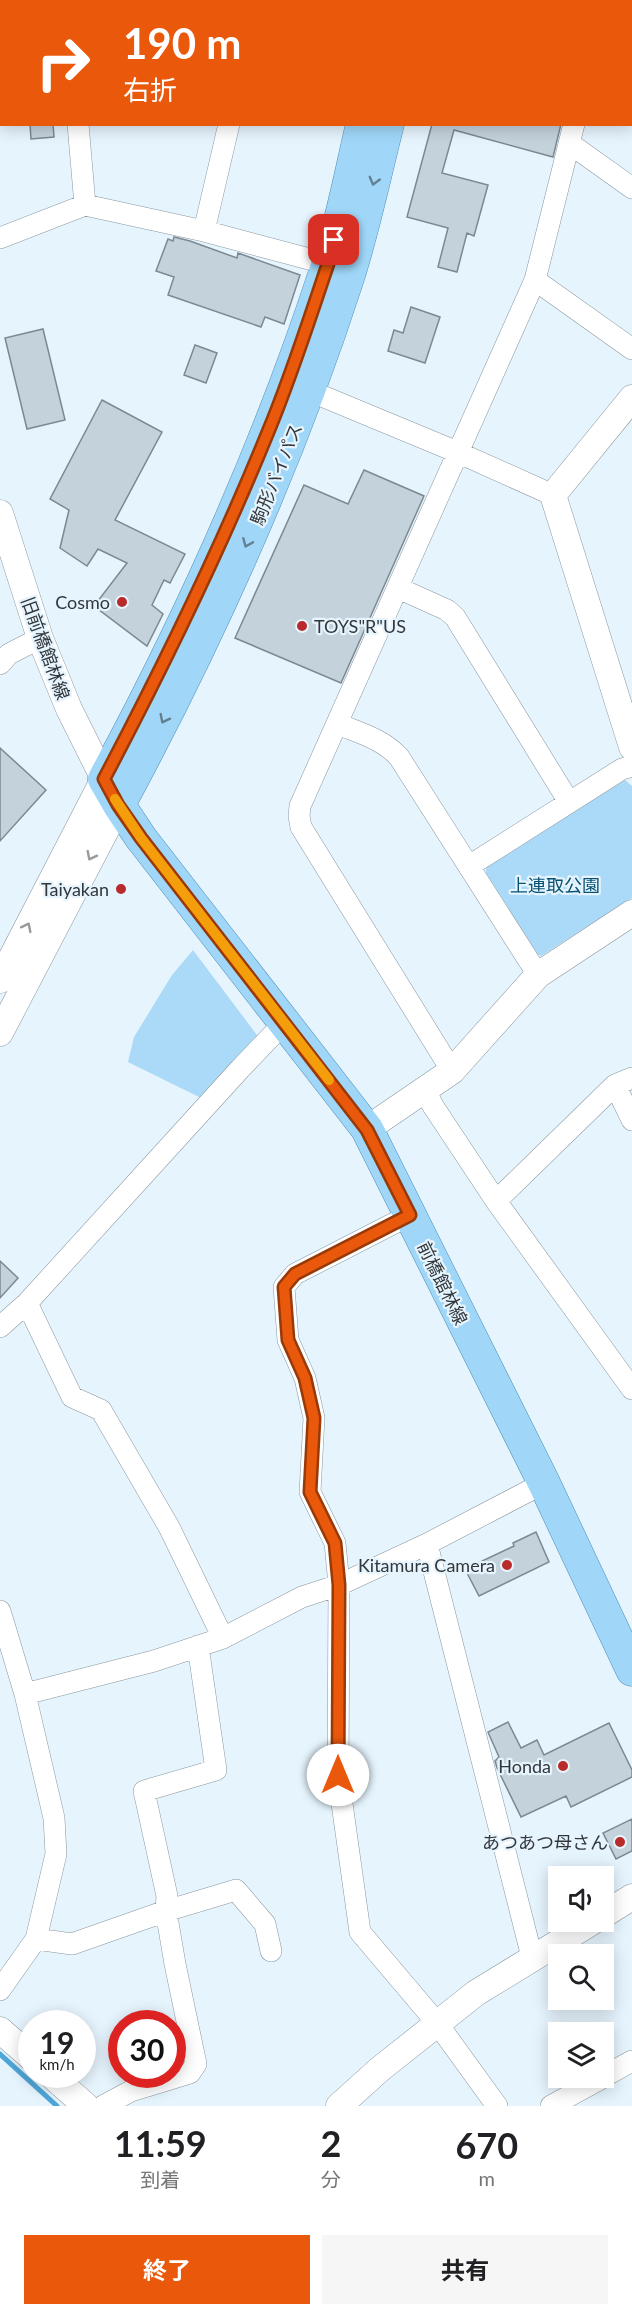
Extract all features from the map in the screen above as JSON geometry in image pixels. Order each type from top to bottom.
[{"type":"main road","name":"駒形バイパス","points":[[111,792],[165,662],[223,538],[269,430],[328,264],[362,126]]},
{"type":"main road","name":"駒形バイパス","points":[[111,792],[219,608],[310,391],[349,276],[387,126]]},
{"type":"main road","name":"前橋館林線","points":[[111,792],[141,838],[367,1130],[544,1483],[632,1670]]},
{"type":"street","points":[[78,126],[85,205]]},
{"type":"street","points":[[204,231],[229,126]]},
{"type":"street","points":[[452,1071],[301,827],[300,806],[535,280],[571,134],[632,188]]},
{"type":"street","points":[[0,238],[85,205],[204,231],[328,264]]},
{"type":"street","points":[[535,280],[632,349]]},
{"type":"street","points":[[310,391],[553,495],[632,747]]},
{"type":"street","points":[[553,495],[632,398]]},
{"type":"street","name":"旧前橋館林線","points":[[0,513],[40,638],[69,709],[111,792]]},
{"type":"street","points":[[398,588],[447,610],[455,617],[569,802]]},
{"type":"street","points":[[0,664],[9,654],[40,638]]},
{"type":"street","points":[[338,724],[391,747],[399,757],[538,975]]},
{"type":"street","points":[[469,866],[622,769],[632,766]]},
{"type":"street","points":[[0,980],[111,792]]},
{"type":"street","points":[[0,1033],[111,792]]},
{"type":"street","points":[[367,1130],[452,1071],[538,975],[632,913]]},
{"type":"street","points":[[0,1327],[27,1304],[285,1022]]},
{"type":"street","points":[[496,1201],[624,1081]]},
{"type":"street","points":[[624,1081],[632,1120]]},
{"type":"street","points":[[425,1090],[433,1106],[496,1201],[632,1389]]},
{"type":"street","points":[[410,1215],[295,1274],[284,1287],[288,1340],[305,1378],[314,1418],[310,1492],[335,1543],[339,1585],[338,1775],[360,1932],[437,2023],[497,2106]]},
{"type":"street","points":[[27,1304],[72,1397],[101,1410],[113,1430],[169,1527],[223,1638]]},
{"type":"street","points":[[25,1694],[154,1661],[223,1638],[302,1597],[339,1585],[427,1544],[544,1483]]},
{"type":"street","points":[[427,1544],[532,1957]]},
{"type":"street","points":[[0,1611],[25,1694],[54,1818],[56,1854],[36,1939],[0,1990]]},
{"type":"street","points":[[103,2106],[131,2091],[190,2073],[196,2064],[166,1911],[167,1896],[144,1791],[216,1770],[198,1646]]},
{"type":"street","points":[[36,1939],[72,1944],[166,1911],[236,1890],[266,1924],[271,1952]]},
{"type":"street","points":[[614,1909],[632,1898]]},
{"type":"street","points":[[339,2106],[380,2069],[476,1993],[575,1932]]},
{"type":"street","points":[[0,2030],[18,2046]]},
{"type":"street","points":[[614,2071],[632,2061]]},
{"type":"street","points":[[66,2088],[86,2106]]},
{"type":"street","points":[[551,2106],[583,2088]]},
{"type":"green space","name":"上連取公園","points":[[625,780],[632,786],[632,898],[541,956],[535,953],[485,874],[487,866]]},
{"type":"green space","points":[[193,950],[257,1035],[201,1098],[128,1062],[134,1037],[172,975]]},
{"type":"building","points":[[30,126],[53,126],[54,137],[31,139]]},
{"type":"building","points":[[431,126],[561,126],[553,157],[454,130],[442,173],[488,185],[474,236],[467,233],[457,272],[438,267],[448,228],[407,217]]},
{"type":"building","points":[[174,237],[237,258],[238,253],[300,275],[284,324],[265,317],[261,327],[168,295],[174,277],[156,271],[168,239],[173,241]]},
{"type":"building","points":[[411,307],[440,317],[425,363],[388,351],[394,330],[403,333]]},
{"type":"building","points":[[43,329],[65,420],[27,429],[5,338]]},
{"type":"building","points":[[195,345],[217,353],[206,383],[184,375]]},
{"type":"building","points":[[102,400],[162,432],[115,520],[185,554],[170,583],[164,580],[152,605],[163,614],[147,646],[94,606],[127,563],[98,549],[87,566],[60,548],[69,510],[50,499]]},
{"type":"building","points":[[364,470],[424,496],[341,683],[235,638],[304,485],[348,504]]},
{"type":"building","points":[[0,748],[46,790],[0,841]]},
{"type":"building","points":[[0,1261],[18,1278],[0,1298]]},
{"type":"building","name":"Kitamura Camera","points":[[536,1532],[549,1562],[479,1596],[465,1569],[514,1546],[513,1543]]},
{"type":"building","name":"Honda","points":[[508,1722],[521,1748],[537,1740],[544,1755],[609,1723],[632,1770],[632,1777],[571,1807],[566,1796],[521,1817],[497,1768],[495,1761],[499,1757],[488,1732]]},
{"type":"building","name":"あつあつ母さん","points":[[632,1819],[632,1851],[616,1859],[603,1833]]},
{"type":"waterway","points":[[0,2054],[57,2106]]},
{"type":"slow traffic","points":[[115,799],[141,838],[329,1080]]},
{"type":"place","name":"Cosmo","points":[[122,602]]},
{"type":"place","name":"TOYS\"R\"US","points":[[302,626]]},
{"type":"place","name":"Taiyakan","points":[[121,889]]},
{"type":"place","name":"Kitamura Camera","points":[[507,1565]]},
{"type":"place","name":"Honda","points":[[563,1766]]},
{"type":"place","name":"あつあつ母さん","points":[[620,1842]]},
{"type":"route","points":[[334,240],[328,264],[269,430],[223,538],[165,662],[104,779],[118,805],[141,838],[367,1130],[410,1215],[295,1274],[284,1287],[288,1340],[305,1378],[314,1418],[310,1492],[335,1543],[339,1585],[338,1775]]}]
